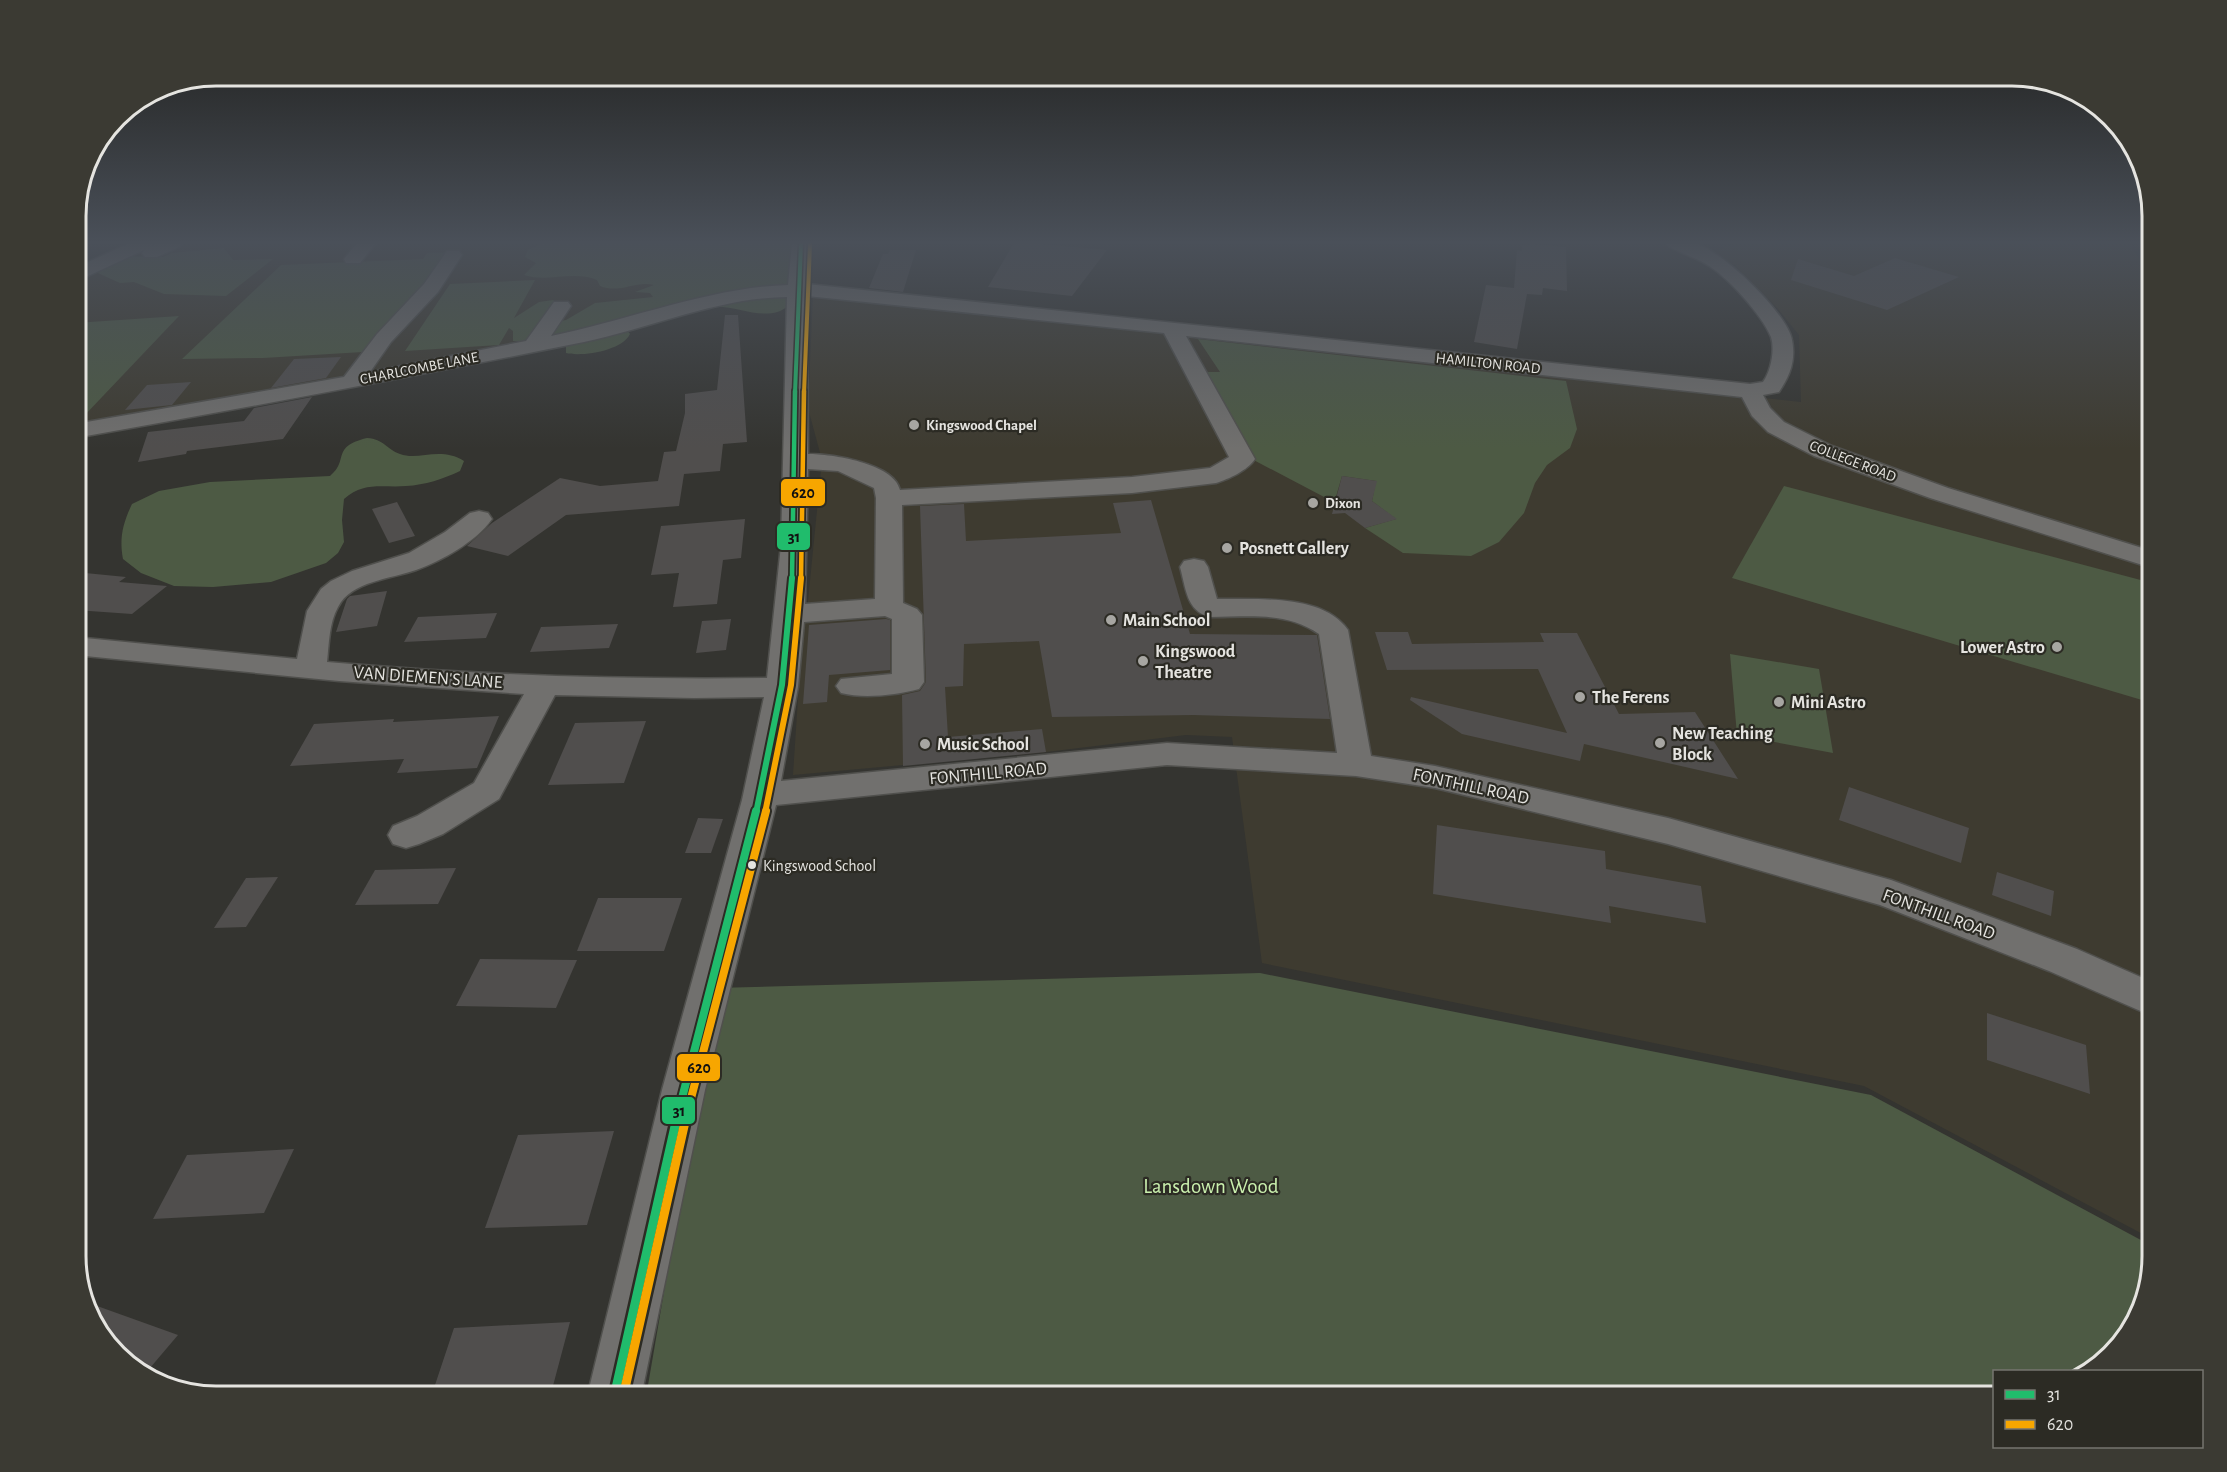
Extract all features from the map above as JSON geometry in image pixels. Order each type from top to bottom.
[{"type":"street","points":[[351,381],[384,338],[409,312]]},
{"type":"street","points":[[533,346],[557,312]]},
{"type":"street","name":"CHARLCOMBE LANE","points":[[86,429],[533,346],[596,333],[673,312]]},
{"type":"street","points":[[616,1386],[644,1254],[696,1040],[760,795],[782,687],[790,614],[796,462],[796,312]]},
{"type":"street","name":"HAMILTON ROAD","points":[[1021,312],[1750,391]]},
{"type":"street","points":[[1750,391],[1771,387],[1781,372],[1782,339],[1773,312]]},
{"type":"street","points":[[889,498],[1132,485],[1216,475],[1243,459],[1171,328]]},
{"type":"street","name":"COLLEGE ROAD","points":[[1750,391],[1760,411],[1776,427],[1823,452],[1939,493],[2142,557]]},
{"type":"street","points":[[153,417],[172,394]]},
{"type":"street","points":[[796,462],[822,460],[862,470],[886,484],[889,498],[889,607]]},
{"type":"street","points":[[310,668],[322,608],[332,593],[345,584],[405,564],[432,552],[460,536],[479,519]]},
{"type":"street","points":[[1194,567],[1204,603],[1210,608],[1260,607],[1294,610],[1316,617],[1333,630],[1356,765]]},
{"type":"street","points":[[790,614],[889,607],[907,615],[908,682],[852,686]]},
{"type":"street","name":"VAN DIEMEN'S LANE","points":[[86,647],[310,668],[544,686],[782,687]]},
{"type":"street","points":[[406,835],[430,825],[487,790],[544,686]]},
{"type":"street","name":"FONTHILL ROAD","points":[[760,795],[1167,754],[1356,765],[1435,777],[1585,810],[1891,894],[2063,960],[2142,996]]},
{"type":"shaded area","points":[[86,312],[629,312],[597,326],[374,372],[86,424]]},
{"type":"shaded area","points":[[812,312],[975,312],[1801,402],[1799,335],[1780,312],[2142,312],[2142,1234],[1864,1086],[1262,963],[1232,737],[1186,735],[1046,752],[793,775],[802,637],[807,611],[822,460],[808,408]]},
{"type":"green space","points":[[232,312],[403,312],[363,352],[263,358],[182,359]]},
{"type":"green space","points":[[431,312],[517,312],[514,318],[524,312],[555,312],[551,323],[566,320],[580,312],[689,312],[627,330],[630,334],[619,345],[591,353],[566,353],[564,343],[513,341],[513,331],[509,328],[499,345],[405,351]]},
{"type":"green space","points":[[752,312],[777,312],[771,313]]},
{"type":"green space","points":[[179,316],[86,414],[86,322]]},
{"type":"green space","points":[[1198,339],[1566,381],[1577,429],[1570,448],[1547,465],[1535,483],[1524,513],[1499,542],[1471,556],[1403,553],[1365,528],[1396,519],[1372,501],[1376,481],[1342,476],[1335,500],[1326,498],[1246,456],[1201,372],[1220,372]]},
{"type":"green space","points":[[367,438],[377,440],[391,450],[407,456],[438,454],[464,461],[460,471],[434,481],[413,485],[374,486],[351,493],[344,499],[342,520],[344,542],[338,553],[326,563],[271,582],[213,587],[174,586],[141,573],[123,559],[121,544],[123,531],[132,504],[159,491],[210,482],[330,476],[339,465],[348,445]]},
{"type":"green space","name":"Lower Astro","points":[[1784,486],[2142,580],[2142,700],[1732,578]]},
{"type":"green space","name":"Mini Astro","points":[[1730,654],[1819,669],[1833,753],[1737,735]]},
{"type":"green space","name":"Lansdown Wood","points":[[1260,973],[1871,1095],[2142,1241],[2139,1282],[2135,1298],[2120,1329],[2084,1365],[2075,1370],[1993,1370],[1993,1386],[648,1386],[716,988]]},
{"type":"building","points":[[1480,312],[1524,312],[1517,349],[1474,342]]},
{"type":"building","points":[[725,315],[738,315],[747,442],[723,444],[720,471],[684,474],[679,506],[566,515],[508,556],[467,546],[492,523],[560,478],[600,486],[658,481],[664,452],[676,451],[685,413],[685,394],[717,390]]},
{"type":"building","points":[[341,357],[326,378],[271,388],[294,359]]},
{"type":"building","points":[[191,382],[172,405],[125,410],[147,385]]},
{"type":"building","points":[[312,397],[283,439],[187,451],[186,454],[138,462],[148,432],[244,421],[254,408]]},
{"type":"building","points":[[1342,476],[1377,481],[1372,501],[1397,519],[1365,528],[1345,513],[1332,514]]},
{"type":"building","name":"Main School","points":[[1151,500],[1190,634],[1317,635],[1330,719],[1193,715],[1052,717],[1039,641],[964,644],[963,686],[945,687],[948,737],[1042,729],[1046,752],[903,766],[902,695],[920,691],[926,682],[920,506],[964,504],[966,541],[1121,533],[1113,503]]},
{"type":"building","points":[[397,502],[415,536],[389,543],[372,509]]},
{"type":"building","points":[[745,519],[741,558],[723,560],[717,604],[673,607],[679,573],[651,575],[661,526]]},
{"type":"building","points":[[86,573],[126,577],[119,582],[167,586],[132,614],[86,611]]},
{"type":"building","points":[[387,591],[377,626],[336,632],[350,596]]},
{"type":"building","points":[[497,613],[486,638],[404,642],[418,617]]},
{"type":"building","points":[[731,619],[726,650],[696,653],[702,621]]},
{"type":"building","points":[[890,620],[890,670],[829,675],[827,702],[803,704],[809,625]]},
{"type":"building","points":[[618,624],[609,648],[530,652],[541,627]]},
{"type":"building","name":"The Ferens","points":[[1375,632],[1408,632],[1412,644],[1544,642],[1540,633],[1577,633],[1619,714],[1695,712],[1738,779],[1584,744],[1580,761],[1462,734],[1410,700],[1411,697],[1567,733],[1538,669],[1387,670]]},
{"type":"building","points":[[499,716],[477,768],[397,773],[404,759],[290,766],[314,724]]},
{"type":"building","points":[[646,721],[624,783],[548,785],[575,723]]},
{"type":"building","points":[[1849,787],[1969,828],[1961,863],[1839,820]]},
{"type":"building","points":[[698,818],[723,819],[711,853],[685,853]]},
{"type":"building","points":[[1437,825],[1605,851],[1606,869],[1701,886],[1706,923],[1609,906],[1611,923],[1433,894]]},
{"type":"building","points":[[456,868],[438,904],[355,905],[375,870]]},
{"type":"building","points":[[1997,872],[2054,891],[2051,916],[1992,895]]},
{"type":"building","points":[[278,877],[246,927],[214,928],[246,878]]},
{"type":"building","points":[[598,898],[682,898],[664,951],[577,951]]},
{"type":"building","points":[[480,959],[577,960],[556,1008],[456,1006]]},
{"type":"building","points":[[1987,1013],[2086,1045],[2090,1094],[1987,1060]]},
{"type":"building","points":[[614,1131],[587,1225],[485,1228],[518,1135]]},
{"type":"building","points":[[294,1149],[264,1213],[153,1219],[187,1155]]},
{"type":"building","points":[[95,1305],[178,1335],[150,1368],[130,1354],[112,1336]]},
{"type":"building","points":[[570,1322],[553,1386],[435,1386],[454,1328]]},
{"type":"transit line","name":"31","points":[[616,1386],[683,1090],[750,838],[776,723],[789,630],[792,575],[797,312]]},
{"type":"transit line","name":"620","points":[[625,1386],[692,1095],[768,803],[785,725],[797,630],[801,575],[806,312]]},
{"type":"place","name":"Kingswood Chapel","points":[[914,425]]},
{"type":"place","name":"Dixon","points":[[1313,503]]},
{"type":"place","name":"Posnett Gallery","points":[[1227,548]]},
{"type":"place","name":"Main School","points":[[1111,620]]},
{"type":"place","name":"Lower Astro","points":[[2057,647]]},
{"type":"place","name":"Kingswood Theatre","points":[[1143,661]]},
{"type":"place","name":"The Ferens","points":[[1580,697]]},
{"type":"place","name":"Mini Astro","points":[[1779,702]]},
{"type":"place","name":"New Teaching Block","points":[[1660,743]]},
{"type":"place","name":"Music School","points":[[925,744]]},
{"type":"place","name":"Kingswood School","points":[[752,865]]}]
